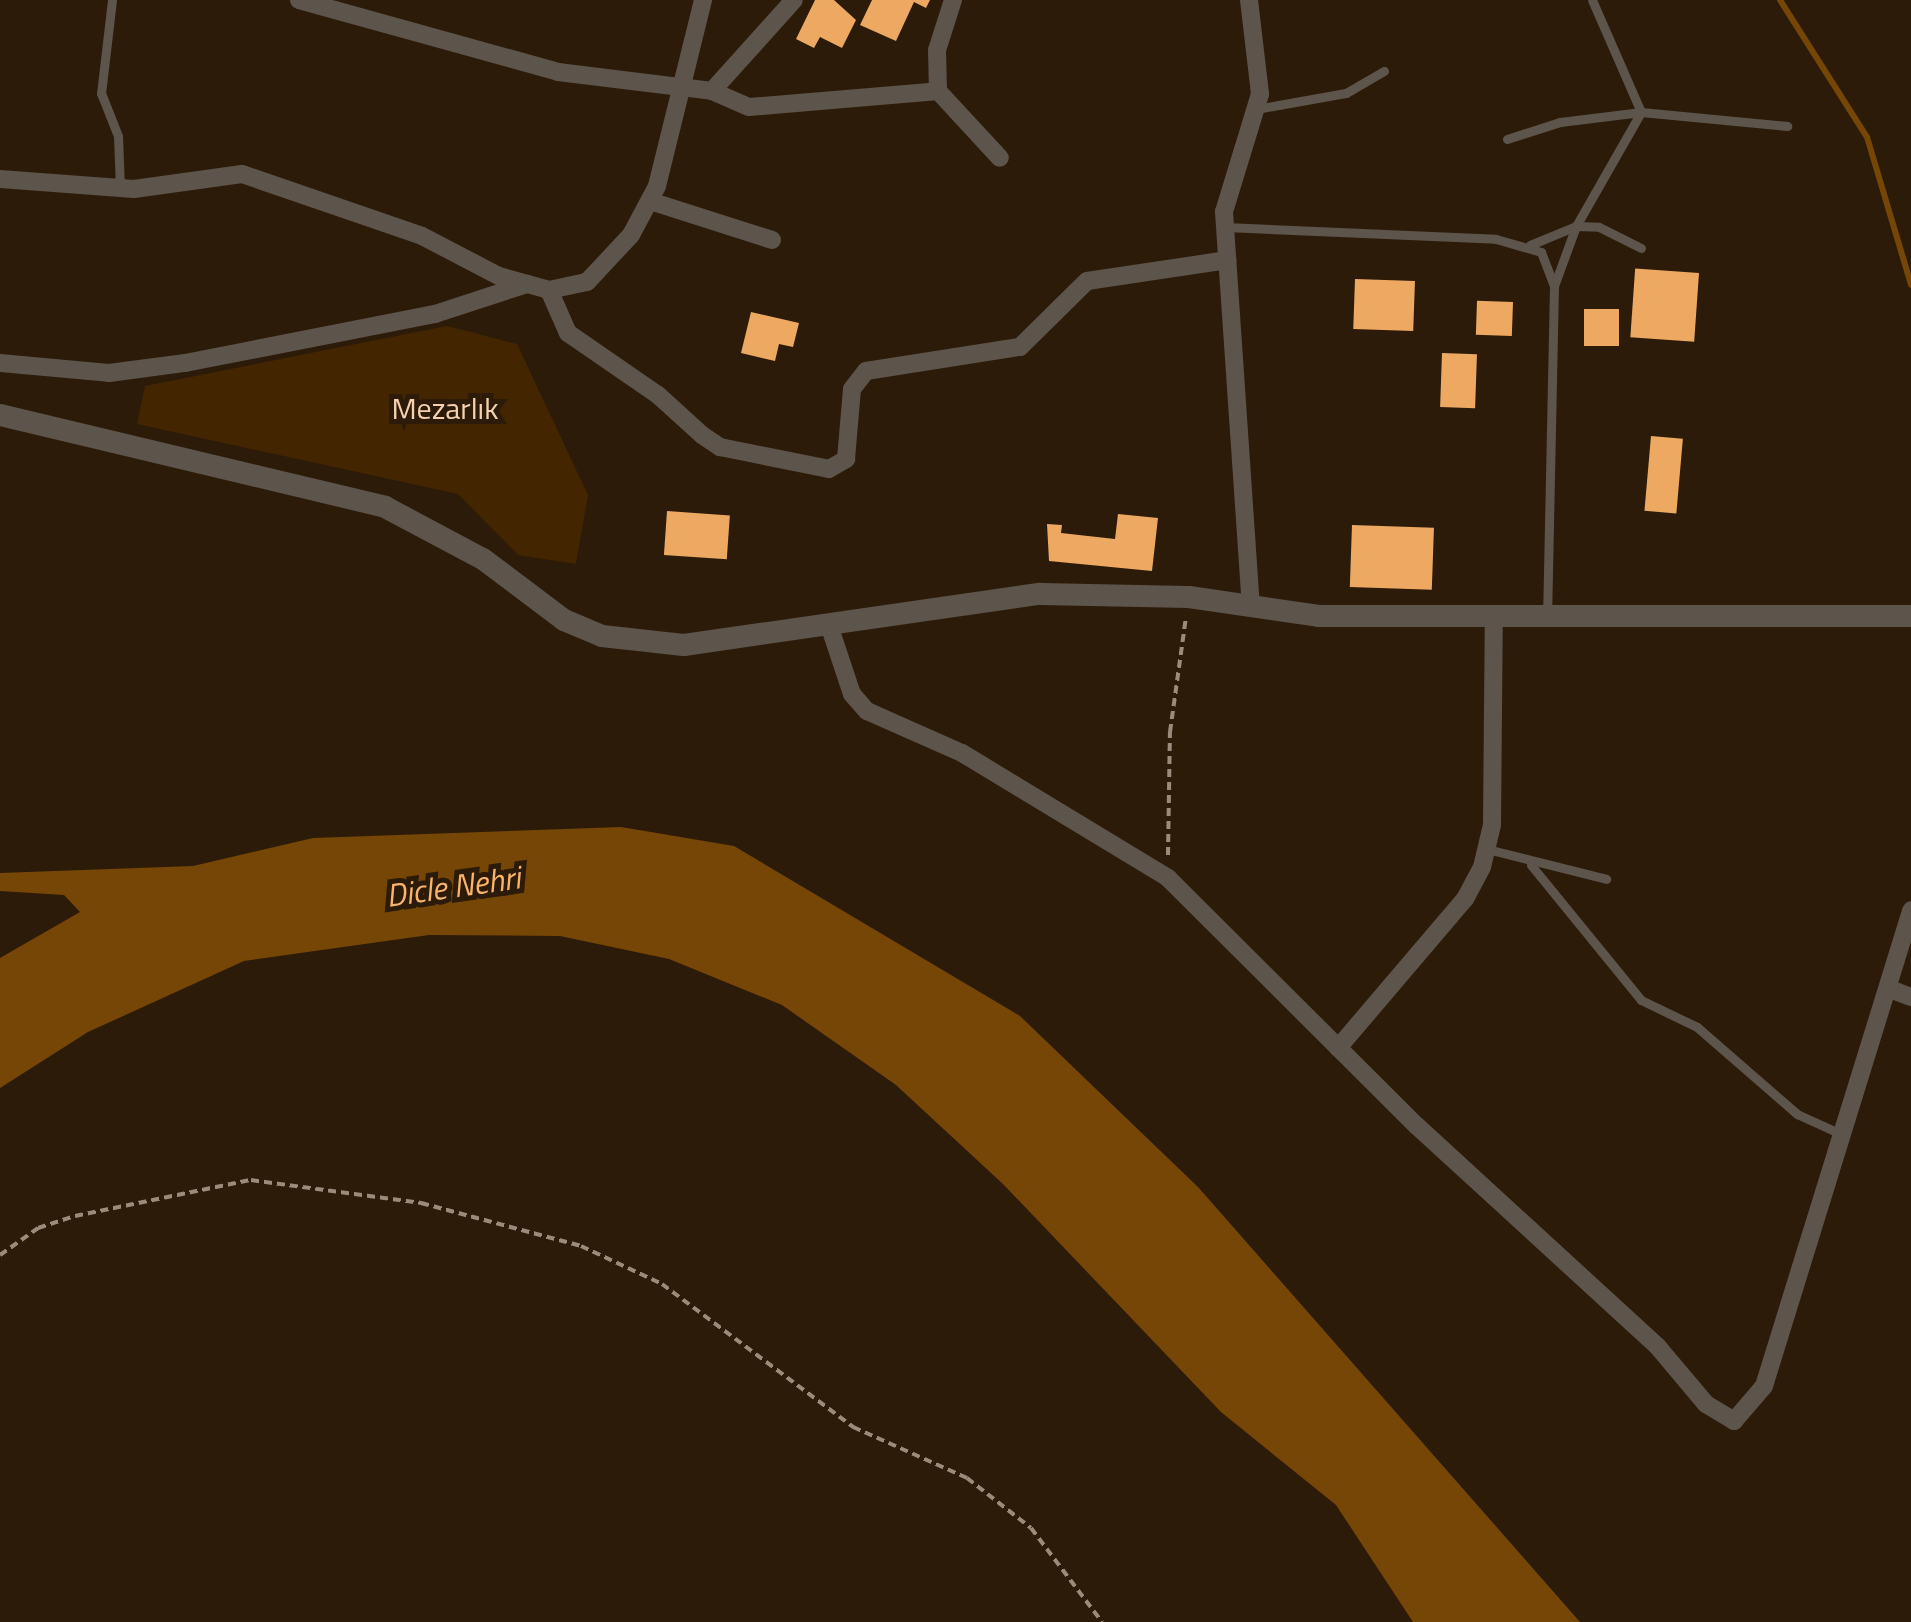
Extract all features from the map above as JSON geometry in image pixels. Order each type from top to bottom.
[{"type":"street","points":[[298,0],[558,72],[712,91],[749,107],[938,91]]},
{"type":"street","points":[[0,179],[120,188],[185,187],[242,174],[422,236],[528,284],[550,290],[587,282],[631,236],[650,201],[687,88],[704,0]]},
{"type":"street","points":[[712,91],[794,0]]},
{"type":"street","points":[[953,0],[938,50],[938,91],[1000,158]]},
{"type":"street","points":[[1249,0],[1259,43],[1256,110],[1228,187],[1225,227],[1251,606]]},
{"type":"street","points":[[650,201],[772,240]]},
{"type":"street","points":[[550,290],[568,333],[658,395],[720,447],[829,469],[846,459],[852,389],[866,371],[1020,347],[1087,281],[1227,260]]},
{"type":"street","points":[[0,362],[109,373],[185,363],[434,314],[528,284]]},
{"type":"street","points":[[0,415],[384,507],[602,636],[684,646],[1040,594],[1189,596],[1319,616],[1911,616]]},
{"type":"street","points":[[1338,1048],[1466,899],[1487,849],[1494,616]]},
{"type":"street","points":[[829,625],[852,694],[866,711],[962,754],[1168,878],[1338,1048],[1658,1346],[1706,1404],[1734,1421],[1764,1386],[1890,989],[1911,910]]},
{"type":"street","points":[[1890,989],[1911,997]]},
{"type":"lane","points":[[112,0],[101,93],[118,136],[120,188]]},
{"type":"lane","points":[[1592,0],[1641,112]]},
{"type":"lane","points":[[1256,110],[1346,93],[1384,71]]},
{"type":"lane","points":[[1547,616],[1554,286],[1576,226],[1641,112]]},
{"type":"lane","points":[[1508,139],[1560,122],[1641,112],[1787,126]]},
{"type":"lane","points":[[1225,227],[1530,244],[1576,226],[1599,227],[1641,248]]},
{"type":"lane","points":[[1530,244],[1541,252],[1554,286]]},
{"type":"lane","points":[[1487,849],[1531,865],[1606,880]]},
{"type":"lane","points":[[1531,865],[1641,1000],[1697,1028],[1797,1114],[1843,1135]]},
{"type":"path","points":[[1168,878],[1170,732],[1189,596]]},
{"type":"path","points":[[0,1256],[38,1228],[75,1216],[251,1180],[422,1203],[581,1246],[662,1284],[852,1428],[967,1478],[1032,1528],[1102,1622]]},
{"type":"green space","name":"Mezarlık","points":[[447,326],[517,344],[588,495],[576,564],[518,555],[458,494],[137,424],[145,386]]},
{"type":"water","name":"Dicle Nehri","points":[[621,827],[734,846],[1020,1016],[1198,1187],[1580,1622],[1413,1622],[1336,1505],[1221,1412],[1003,1184],[896,1085],[782,1005],[669,959],[560,936],[429,935],[244,961],[88,1032],[0,1088],[0,958],[80,912],[64,895],[0,891],[0,873],[193,866],[313,838]]},
{"type":"building","points":[[815,0],[834,0],[856,20],[842,48],[820,37],[814,48],[796,39]]},
{"type":"building","points":[[872,0],[930,0],[926,8],[914,2],[896,41],[860,25]]},
{"type":"building","points":[[1635,269],[1699,273],[1694,342],[1630,337]]},
{"type":"building","points":[[1355,279],[1415,281],[1413,331],[1353,329]]},
{"type":"building","points":[[1477,301],[1513,302],[1512,336],[1476,335]]},
{"type":"building","points":[[1584,309],[1619,309],[1619,346],[1584,346]]},
{"type":"building","points":[[751,312],[799,323],[793,347],[779,344],[775,361],[741,353]]},
{"type":"building","points":[[1442,353],[1477,354],[1475,408],[1440,407]]},
{"type":"building","points":[[1651,436],[1683,439],[1676,514],[1644,511]]},
{"type":"building","points":[[667,511],[730,515],[727,559],[664,555]]},
{"type":"building","points":[[1118,514],[1158,518],[1152,571],[1049,561],[1047,524],[1062,525],[1061,533],[1115,539]]},
{"type":"building","points":[[1352,525],[1434,528],[1432,590],[1350,587]]},
{"type":"waterway","points":[[1780,0],[1867,137],[1911,285]]}]
